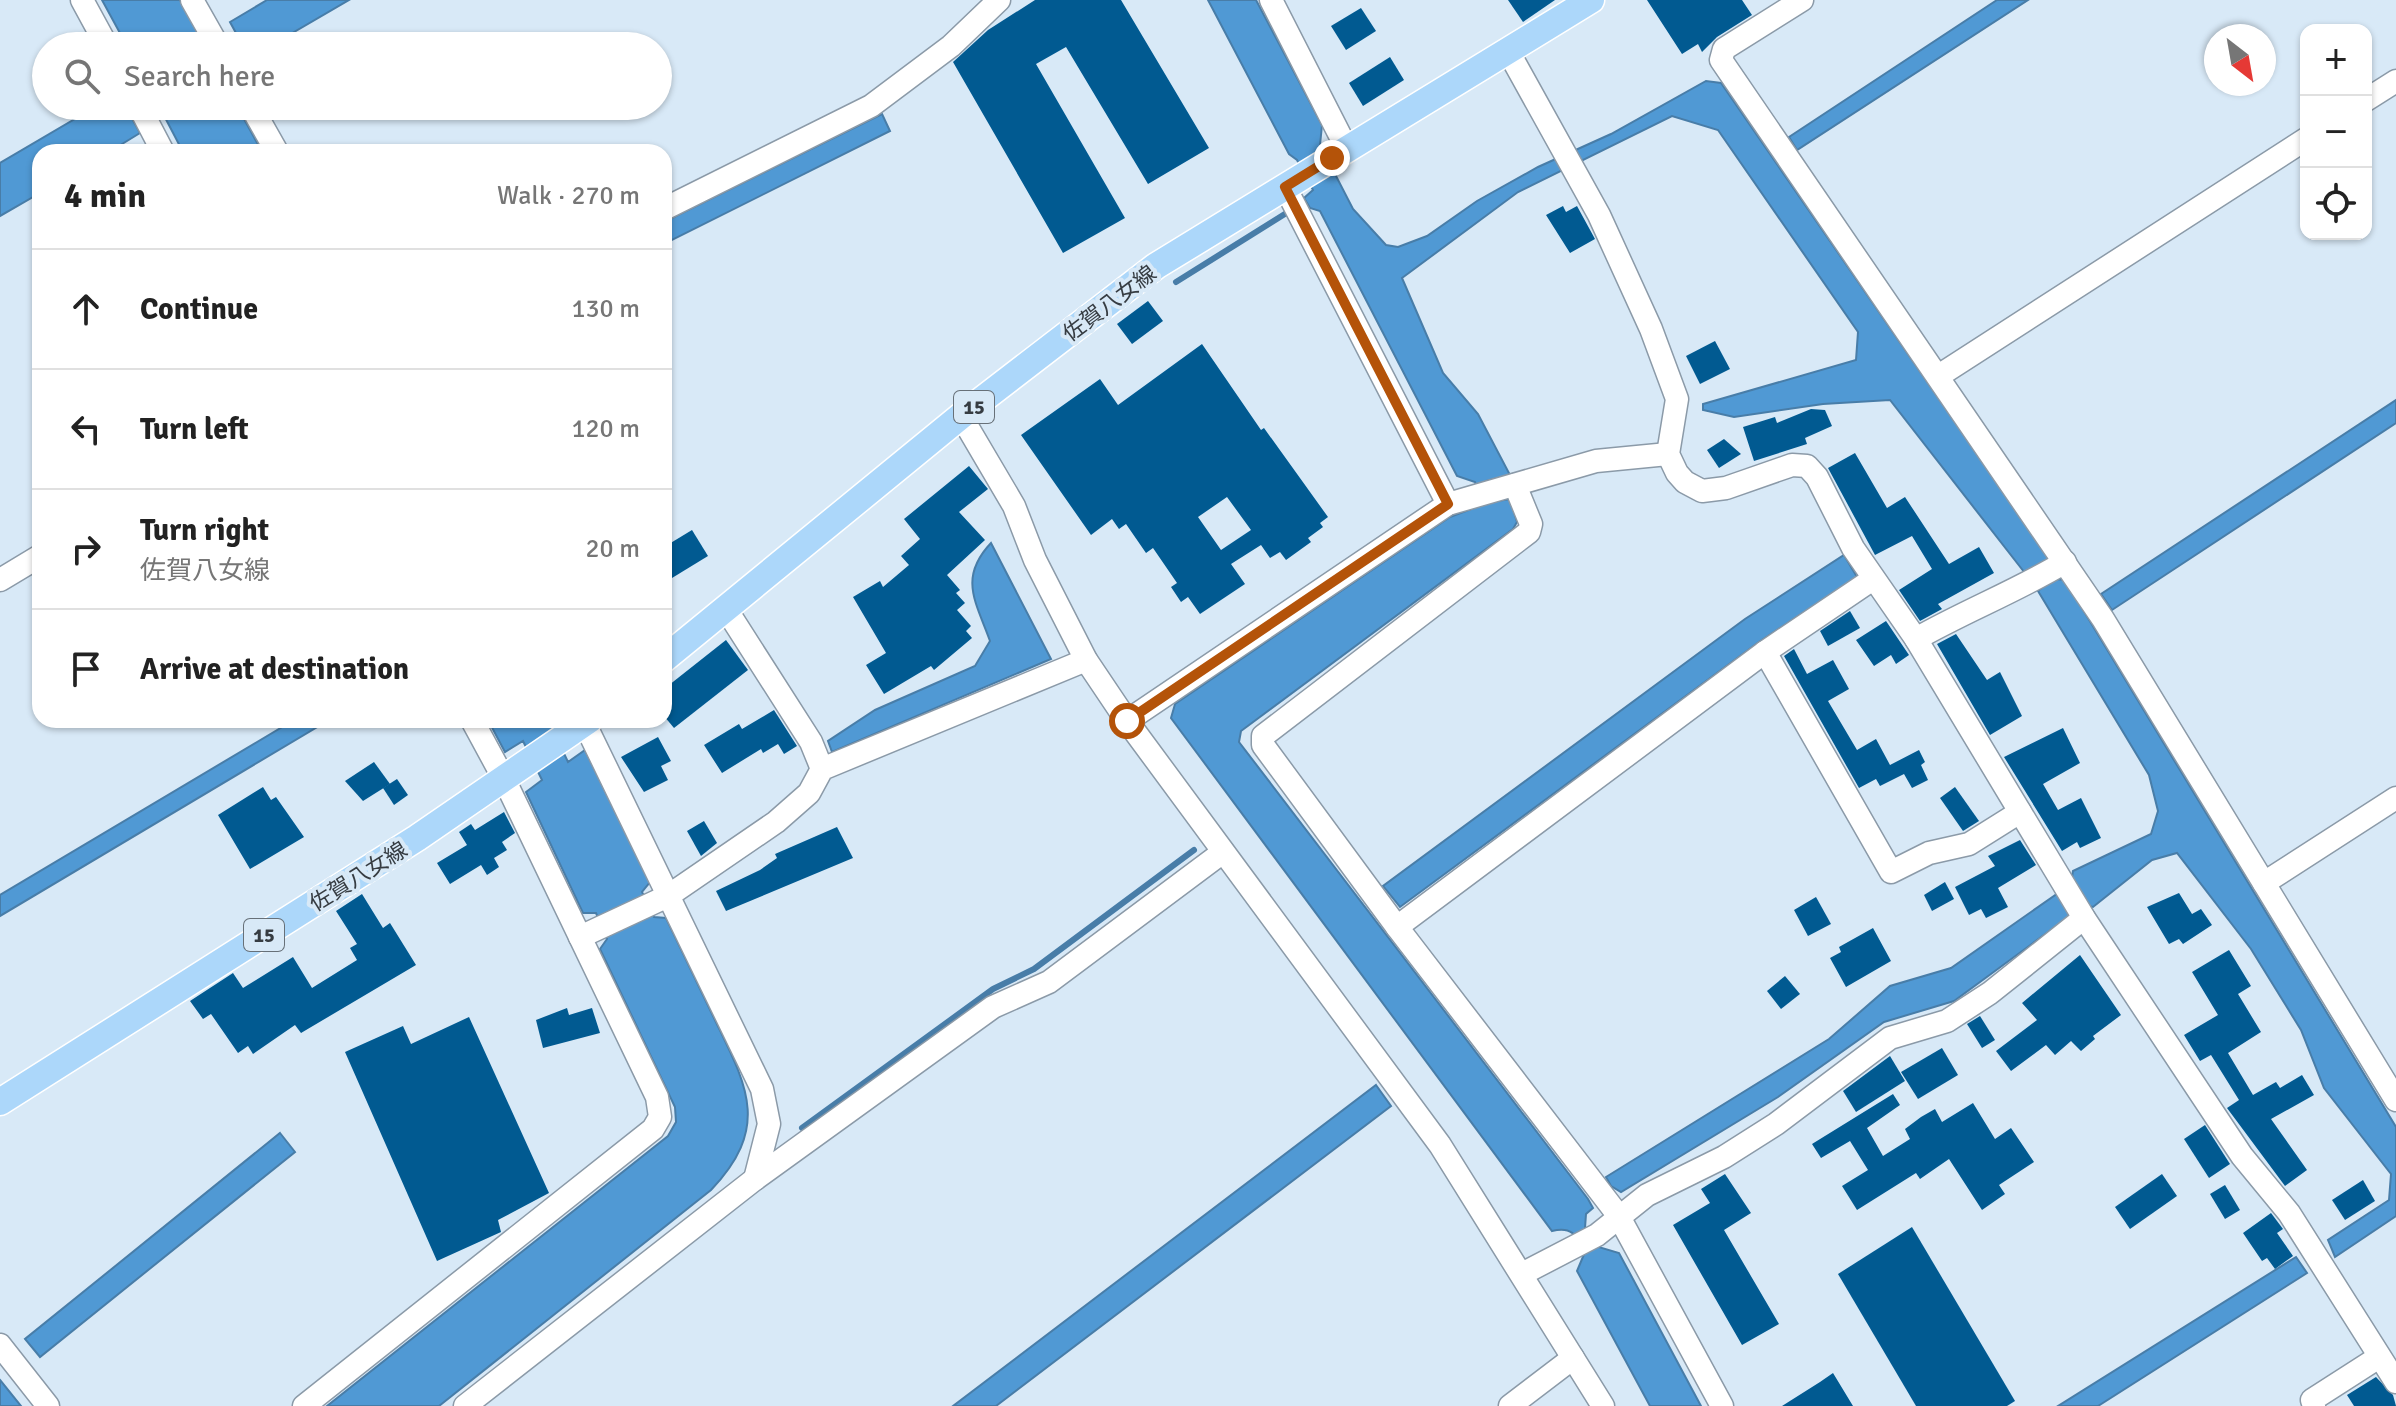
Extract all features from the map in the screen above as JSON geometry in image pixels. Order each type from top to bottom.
[{"type":"main road","name":"佐賀八女線","points":[[672,653],[961,416],[1156,266],[1591,0]]},
{"type":"main road","name":"佐賀八女線","points":[[0,1102],[516,773],[577,728]]},
{"type":"street","points":[[82,0],[99,32]]},
{"type":"street","points":[[192,0],[210,32]]},
{"type":"street","points":[[672,205],[871,106],[951,46],[999,0]]},
{"type":"street","points":[[1271,0],[1339,153]]},
{"type":"street","points":[[1802,0],[1724,49],[1721,60],[1940,375],[2053,570],[2264,883],[2396,1100]]},
{"type":"street","points":[[1508,51],[1570,158],[1651,329],[1677,399],[1678,413],[1668,454],[1685,482],[1702,491],[1726,488],[1792,465],[1807,466],[1817,477],[1873,579],[1916,639],[2083,915],[2242,1156],[2289,1213],[2396,1382]]},
{"type":"street","points":[[2372,96],[2396,81]]},
{"type":"street","points":[[146,120],[159,144]]},
{"type":"street","points":[[259,120],[272,144]]},
{"type":"street","points":[[1940,375],[2300,143]]},
{"type":"street","points":[[1293,182],[1448,504]]},
{"type":"street","points":[[961,416],[1014,506],[1035,560],[1086,660],[1127,721],[1440,1145],[1603,1406]]},
{"type":"street","points":[[1127,721],[1448,504],[1596,461],[1668,454]]},
{"type":"street","points":[[1515,485],[1531,524],[1529,532],[1263,736],[1263,745],[1397,927],[1618,1215],[1722,1406]]},
{"type":"street","points":[[0,580],[32,561]]},
{"type":"street","points":[[1916,639],[2053,570]]},
{"type":"street","points":[[1397,927],[1765,652],[1873,579]]},
{"type":"street","points":[[726,609],[811,742],[822,769]]},
{"type":"street","points":[[1765,652],[1891,872],[1929,853],[1969,844],[2020,812]]},
{"type":"street","points":[[580,937],[668,896],[776,822],[809,793],[822,769],[1086,660]]},
{"type":"street","points":[[304,1406],[653,1129],[660,1117],[657,1097],[580,937],[516,773],[479,728]]},
{"type":"street","points":[[581,728],[668,896],[762,1089],[769,1124],[755,1179]]},
{"type":"street","points":[[2264,883],[2396,798]]},
{"type":"street","points":[[465,1406],[755,1179],[993,1007],[1049,982],[1223,852]]},
{"type":"street","points":[[1522,1274],[1597,1235],[1618,1215],[1647,1195],[1724,1157],[1776,1124],[1890,1038],[1947,1021],[1958,1014],[1990,993],[2083,915]]},
{"type":"street","points":[[0,1345],[48,1406]]},
{"type":"street","points":[[2314,1406],[2312,1400],[2379,1357]]},
{"type":"street","points":[[1510,1406],[1573,1358]]},
{"type":"water","points":[[102,0],[180,0],[197,32],[119,32]]},
{"type":"water","points":[[267,0],[349,0],[294,32],[235,32],[230,22]]},
{"type":"water","points":[[1208,0],[1256,0],[1322,125],[1320,145],[1353,209],[1386,245],[1398,247],[1427,236],[1477,201],[1538,167],[1611,134],[1706,81],[1721,83],[2048,557],[2047,567],[2055,579],[2065,580],[2396,1127],[2396,1216],[2335,1257],[2328,1240],[2389,1200],[2391,1174],[2324,1088],[2301,1030],[2251,949],[2177,853],[2152,860],[2093,907],[2085,905],[1954,1001],[1884,1022],[1778,1097],[1621,1192],[1611,1186],[1606,1177],[1829,1039],[1890,986],[1951,968],[2071,884],[2073,871],[2151,834],[2158,811],[2149,775],[2038,591],[2048,583],[2028,577],[1890,400],[1823,404],[1734,417],[1703,410],[1703,404],[1856,360],[1858,332],[1718,130],[1672,116],[1518,192],[1402,278],[1443,373],[1478,414],[1510,475],[1486,481],[1491,502],[1510,499],[1517,522],[1513,529],[1241,731],[1239,742],[1588,1199],[1593,1208],[1586,1214],[1585,1228],[1595,1246],[1619,1253],[1701,1406],[1650,1406],[1577,1271],[1585,1252],[1579,1241],[1569,1231],[1552,1231],[1171,718],[1175,704],[1450,517],[1482,505],[1475,482],[1457,476],[1320,211],[1310,208],[1304,198],[1313,190],[1297,160],[1289,154]]},
{"type":"water","points":[[1997,0],[2028,0],[1797,150],[1789,137]]},
{"type":"water","points":[[882,114],[890,131],[672,240],[672,218]]},
{"type":"water","points":[[73,120],[133,120],[140,133],[122,144],[32,144]]},
{"type":"water","points":[[166,120],[245,120],[258,144],[179,144]]},
{"type":"water","points":[[32,144],[32,198],[0,216],[0,163]]},
{"type":"water","points":[[2396,400],[2396,423],[2112,610],[2101,594]]},
{"type":"water","points":[[991,543],[1051,659],[832,752],[828,741],[875,710],[975,666],[990,641],[975,602],[972,579],[981,556]]},
{"type":"water","points":[[1844,555],[1857,577],[1759,642],[1400,907],[1383,886],[1745,619]]},
{"type":"water","points":[[281,728],[316,728],[0,916],[0,895]]},
{"type":"water","points":[[492,728],[552,728],[568,762],[585,750],[650,882],[642,892],[654,917],[666,918],[736,1065],[747,1106],[747,1126],[730,1167],[711,1190],[439,1406],[327,1406],[668,1136],[676,1122],[675,1107],[600,949],[607,939],[596,913],[583,913],[526,792],[542,780],[523,741],[505,752]]},
{"type":"water","points":[[1376,1085],[1391,1106],[996,1406],[953,1406]]},
{"type":"water","points":[[280,1133],[295,1152],[40,1357],[25,1339]]},
{"type":"water","points":[[2296,1257],[2307,1273],[2098,1406],[2058,1406]]},
{"type":"water","points":[[0,1380],[21,1406],[0,1406]]},
{"type":"building","points":[[1035,0],[1121,0],[1209,148],[1148,184],[1066,47],[1036,64],[1125,218],[1063,253],[953,62],[988,30]]},
{"type":"building","points":[[1508,0],[1555,0],[1523,22]]},
{"type":"building","points":[[1647,0],[1742,0],[1752,15],[1717,37],[1702,52],[1698,44],[1682,54]]},
{"type":"building","points":[[1361,8],[1376,31],[1346,50],[1331,26]]},
{"type":"building","points":[[1390,57],[1404,80],[1363,106],[1349,83]]},
{"type":"building","points":[[1563,206],[1566,212],[1577,206],[1595,239],[1570,253],[1546,215]]},
{"type":"building","points":[[1148,301],[1163,321],[1132,344],[1117,324]]},
{"type":"building","points":[[1715,341],[1730,369],[1700,384],[1686,356]]},
{"type":"building","points":[[1202,344],[1261,430],[1264,428],[1328,517],[1320,523],[1323,527],[1308,538],[1311,542],[1286,560],[1280,552],[1270,558],[1261,545],[1231,564],[1245,584],[1200,614],[1188,597],[1181,602],[1171,587],[1177,583],[1153,548],[1146,553],[1126,524],[1119,529],[1112,519],[1091,535],[1021,435],[1100,379],[1118,405]],"holes":[[[1227,497],[1251,530],[1221,550],[1198,517]]]},
{"type":"building","points":[[1811,409],[1825,410],[1832,426],[1805,438],[1807,444],[1754,461],[1743,427],[1775,417],[1777,423]]},
{"type":"building","points":[[1724,439],[1741,454],[1719,468],[1707,450]]},
{"type":"building","points":[[1855,453],[1887,508],[1905,497],[1949,564],[1979,547],[1994,573],[1938,604],[1942,609],[1920,621],[1899,590],[1932,569],[1912,536],[1875,555],[1828,468]]},
{"type":"building","points":[[969,466],[988,489],[959,512],[985,540],[947,575],[960,590],[956,593],[965,603],[957,610],[971,626],[966,631],[972,638],[934,670],[931,666],[884,694],[866,665],[886,653],[853,597],[880,581],[883,587],[909,565],[901,556],[920,539],[904,519]]},
{"type":"building","points":[[692,530],[708,556],[672,578],[672,542]]},
{"type":"building","points":[[1850,611],[1860,628],[1828,646],[1820,631]]},
{"type":"building","points":[[1886,621],[1909,655],[1896,664],[1891,655],[1874,666],[1856,640]]},
{"type":"building","points":[[1956,634],[1987,680],[2000,672],[2022,716],[1990,735],[1937,644]]},
{"type":"building","points":[[726,640],[748,670],[674,728],[672,683]]},
{"type":"building","points":[[1794,649],[1807,674],[1833,660],[1849,689],[1828,701],[1857,750],[1876,739],[1890,765],[1919,750],[1928,780],[1912,788],[1904,774],[1880,786],[1876,779],[1859,788],[1784,656]]},
{"type":"building","points":[[774,710],[797,746],[784,754],[778,744],[763,753],[761,749],[722,773],[704,745],[739,724],[742,729]]},
{"type":"building","points":[[2063,728],[2080,763],[2043,784],[2058,810],[2081,798],[2101,838],[2080,848],[2077,842],[2062,851],[2004,757]]},
{"type":"building","points":[[658,737],[671,761],[661,766],[668,780],[644,792],[621,757]]},
{"type":"building","points":[[374,762],[390,784],[363,801],[345,781]]},
{"type":"building","points":[[397,779],[408,795],[394,805],[383,788]]},
{"type":"building","points":[[263,787],[271,800],[276,797],[304,837],[250,869],[218,815]]},
{"type":"building","points":[[1955,787],[1979,821],[1963,831],[1940,798]]},
{"type":"building","points":[[504,812],[515,833],[502,842],[507,850],[494,858],[499,867],[487,875],[481,865],[450,884],[437,863],[467,845],[459,832],[471,824],[475,830]]},
{"type":"building","points":[[704,821],[717,843],[701,856],[687,831]]},
{"type":"building","points":[[837,827],[853,858],[726,911],[716,891],[760,870],[777,858],[775,854]]},
{"type":"building","points":[[2020,840],[2036,865],[1998,888],[2008,907],[1986,918],[1981,909],[1969,915],[1955,887],[1995,866],[1988,856]]},
{"type":"building","points":[[1945,882],[1954,899],[1932,911],[1924,895]]},
{"type":"building","points":[[2179,893],[2192,914],[2201,909],[2212,925],[2183,944],[2179,939],[2169,944],[2147,907]]},
{"type":"building","points":[[362,894],[383,928],[390,923],[416,965],[301,1033],[295,1025],[253,1054],[248,1046],[238,1053],[211,1014],[203,1019],[190,1001],[233,973],[243,988],[293,957],[312,988],[357,960],[350,948],[357,944],[336,911]]},
{"type":"building","points":[[1816,897],[1831,924],[1808,936],[1794,910]]},
{"type":"building","points":[[1873,928],[1891,961],[1846,987],[1830,958],[1841,952],[1839,947]]},
{"type":"building","points":[[2229,950],[2251,986],[2238,994],[2261,1032],[2228,1053],[2253,1095],[2276,1082],[2280,1088],[2302,1075],[2314,1095],[2271,1119],[2307,1170],[2285,1186],[2227,1108],[2239,1100],[2211,1055],[2200,1061],[2184,1035],[2218,1015],[2192,972]]},
{"type":"building","points":[[2080,955],[2121,1015],[2093,1036],[2095,1039],[2081,1051],[2071,1041],[2055,1055],[2046,1045],[2011,1071],[1996,1051],[2037,1020],[2022,1003]]},
{"type":"building","points":[[1785,976],[1800,994],[1781,1009],[1767,991]]},
{"type":"building","points":[[567,1008],[569,1015],[592,1008],[600,1033],[543,1048],[536,1020]]},
{"type":"building","points":[[1980,1016],[1995,1040],[1982,1048],[1967,1024]]},
{"type":"building","points":[[469,1017],[549,1193],[498,1220],[501,1232],[437,1261],[345,1052],[403,1026],[411,1044]]},
{"type":"building","points":[[1942,1048],[1958,1075],[1918,1099],[1901,1072]]},
{"type":"building","points":[[1890,1056],[1905,1081],[1856,1112],[1843,1091]]},
{"type":"building","points":[[1893,1094],[1900,1105],[1867,1128],[1883,1156],[1910,1139],[1905,1129],[1921,1117],[1935,1109],[1942,1122],[1973,1103],[1995,1139],[2011,1128],[2034,1162],[1999,1185],[2005,1194],[1982,1210],[1949,1159],[1920,1179],[1916,1173],[1857,1210],[1842,1186],[1868,1170],[1850,1141],[1821,1158],[1812,1144]]},
{"type":"building","points":[[2205,1125],[2230,1164],[2209,1178],[2184,1139]]},
{"type":"building","points":[[1725,1174],[1751,1213],[1724,1230],[1779,1324],[1742,1345],[1673,1225],[1710,1203],[1701,1189]]},
{"type":"building","points":[[2162,1174],[2177,1196],[2130,1229],[2115,1207]]},
{"type":"building","points":[[2363,1180],[2375,1201],[2345,1220],[2332,1200]]},
{"type":"building","points":[[2225,1185],[2240,1210],[2225,1219],[2210,1194]]},
{"type":"building","points":[[2271,1213],[2283,1229],[2277,1233],[2293,1256],[2275,1269],[2267,1258],[2262,1261],[2243,1233]]},
{"type":"building","points":[[1912,1227],[2015,1401],[2007,1406],[1916,1406],[1838,1274]]},
{"type":"building","points":[[1833,1373],[1853,1406],[1782,1406],[1820,1382]]},
{"type":"building","points":[[2376,1377],[2393,1395],[2396,1406],[2354,1406],[2347,1395]]},
{"type":"waterway","points":[[1176,282],[1288,212]]},
{"type":"waterway","points":[[802,1128],[993,989],[1034,969],[1194,850]]},
{"type":"route","points":[[1127,721],[1448,504],[1285,187],[1332,158]]}]
